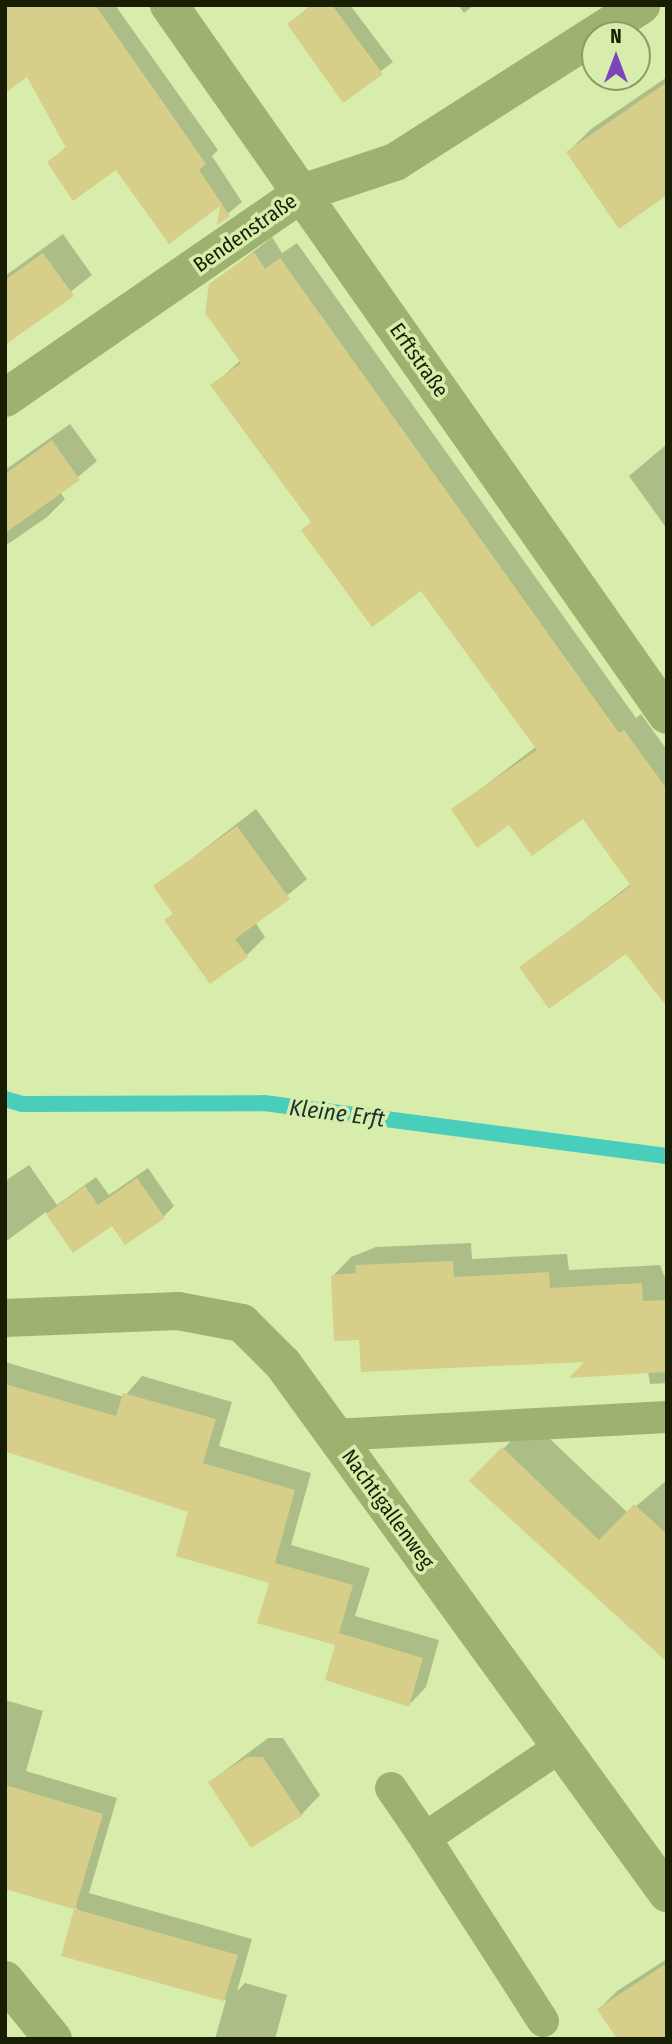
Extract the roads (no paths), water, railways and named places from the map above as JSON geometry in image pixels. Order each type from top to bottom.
[{"type":"street","name":"Erftstraße","points":[[169,5],[667,715]]},
{"type":"street","name":"Bendenstraße","points":[[5,398],[302,193],[395,162],[640,5]]},
{"type":"street","name":"Nachtigallenweg","points":[[5,1318],[178,1311],[242,1323],[283,1364],[667,1893]]},
{"type":"street","points":[[5,1980],[53,2039]]},
{"type":"lane","points":[[334,1435],[667,1417]]},
{"type":"lane","points":[[425,1838],[561,1747]]},
{"type":"lane","points":[[391,1788],[543,2021]]},
{"type":"waterway","name":"Kleine Erft","points":[[5,1099],[22,1104],[264,1103],[667,1156]]}]
